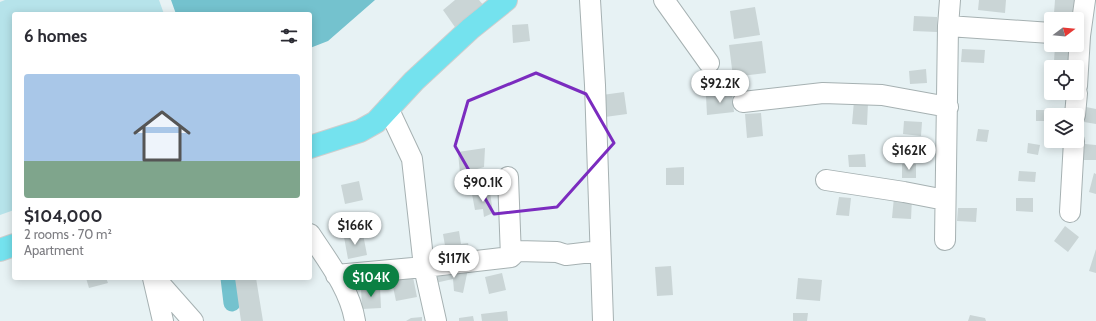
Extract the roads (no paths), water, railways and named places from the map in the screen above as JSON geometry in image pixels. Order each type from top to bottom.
[{"type":"main road","points":[[312,146],[360,131],[376,122],[414,80],[470,29],[506,0]]},
{"type":"main road","points":[[0,250],[12,246]]},
{"type":"street","points":[[590,0],[595,85],[603,321]]},
{"type":"street","points":[[664,0],[709,63]]},
{"type":"street","points":[[945,240],[948,26],[950,0]]},
{"type":"street","points":[[1084,36],[1085,0]]},
{"type":"street","points":[[948,26],[1044,33]]},
{"type":"street","points":[[743,102],[823,93],[882,95],[948,106]]},
{"type":"street","points":[[393,103],[412,159],[424,267],[436,321]]},
{"type":"street","points":[[1070,212],[1074,148]]},
{"type":"street","points":[[508,177],[511,257]]},
{"type":"street","points":[[826,180],[945,200]]},
{"type":"street","points":[[312,237],[336,275],[353,308],[355,321]]},
{"type":"street","points":[[336,275],[511,257],[517,251],[557,252],[566,255],[600,251]]},
{"type":"street","points":[[154,280],[163,321]]},
{"type":"street","points":[[156,280],[193,321]]},
{"type":"waterway","points":[[229,280],[232,303]]}]
